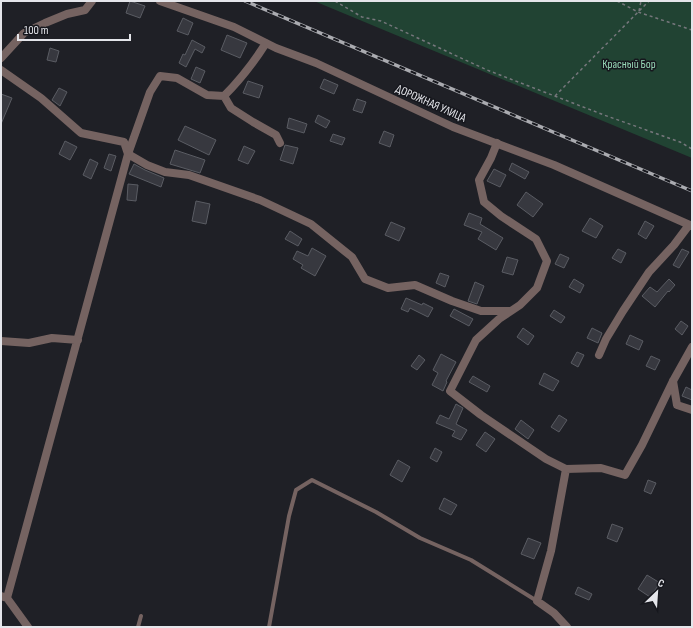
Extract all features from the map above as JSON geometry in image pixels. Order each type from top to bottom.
[{"type":"street","points":[[1,58],[24,33],[67,14],[85,10],[92,1]]},
{"type":"street","name":"ДОРОЖНАЯ УЛИЦА","points":[[160,1],[234,27],[276,48],[322,66],[453,127],[554,165],[691,226]]},
{"type":"street","points":[[28,627],[4,597],[78,340],[128,154],[150,92],[160,76],[177,78],[207,95],[224,96],[256,59],[266,43]]},
{"type":"street","points":[[1,70],[41,98],[81,133],[124,142],[128,154],[147,165],[165,172],[189,175],[260,200],[311,224],[352,257],[365,279],[388,288],[415,285],[452,301],[481,311],[511,310]]},
{"type":"street","points":[[224,96],[231,108],[276,135],[280,144]]},
{"type":"street","points":[[497,143],[479,180],[484,202],[501,216],[536,239],[547,261],[537,288],[520,305],[499,319],[476,340],[450,392],[546,460],[566,469],[601,468],[624,475],[642,444],[673,381],[692,347]]},
{"type":"street","points":[[599,355],[606,339],[649,272],[691,226]]},
{"type":"street","points":[[1,341],[28,343],[52,338],[78,340]]},
{"type":"street","points":[[673,381],[677,405],[692,410]]},
{"type":"street","points":[[566,469],[551,551],[537,602],[554,613],[567,627]]},
{"type":"lane","points":[[269,627],[289,516],[296,490],[312,480],[376,512],[420,538],[471,560],[537,602]]},
{"type":"lane","points":[[138,627],[141,616]]},
{"type":"path","points":[[335,1],[362,17],[382,21],[487,70],[604,115],[680,142],[692,149]]},
{"type":"path","points":[[617,1],[638,12],[692,30]]},
{"type":"path","points":[[638,12],[641,1]]},
{"type":"path","points":[[555,96],[649,1]]},
{"type":"green space","name":"Красный Бор","points":[[314,1],[692,1],[692,158]]},
{"type":"building","points":[[130,1],[145,6],[140,18],[126,13]]},
{"type":"building","points":[[183,18],[193,23],[188,35],[177,31]]},
{"type":"building","points":[[227,35],[247,43],[240,58],[221,50]]},
{"type":"building","points":[[192,40],[205,47],[202,53],[195,49],[186,67],[179,63],[183,54],[185,55]]},
{"type":"building","points":[[50,48],[59,51],[56,62],[47,60]]},
{"type":"building","points":[[196,67],[205,71],[200,83],[191,79]]},
{"type":"building","points":[[324,79],[338,85],[334,94],[320,88]]},
{"type":"building","points":[[248,81],[263,86],[259,98],[243,93]]},
{"type":"building","points":[[59,88],[67,92],[60,106],[52,100]]},
{"type":"building","points":[[1,94],[12,98],[1,124]]},
{"type":"building","points":[[357,99],[366,102],[362,113],[353,110]]},
{"type":"building","points":[[318,115],[330,121],[326,128],[315,122]]},
{"type":"building","points":[[289,118],[307,124],[304,133],[287,128]]},
{"type":"building","points":[[185,126],[216,140],[209,155],[178,140]]},
{"type":"building","points":[[384,131],[394,135],[390,147],[379,143]]},
{"type":"building","points":[[333,134],[345,138],[342,145],[330,141]]},
{"type":"building","points":[[65,141],[77,147],[70,160],[59,154]]},
{"type":"building","points":[[285,145],[298,148],[293,164],[280,160]]},
{"type":"building","points":[[244,146],[255,151],[248,164],[238,160]]},
{"type":"building","points":[[175,150],[205,160],[200,173],[170,164]]},
{"type":"building","points":[[109,154],[116,156],[111,171],[104,168]]},
{"type":"building","points":[[90,159],[98,163],[91,179],[83,175]]},
{"type":"building","points":[[512,163],[529,172],[525,179],[509,170]]},
{"type":"building","points":[[134,164],[164,178],[161,187],[129,174]]},
{"type":"building","points":[[494,169],[506,175],[500,187],[487,181]]},
{"type":"building","points":[[128,184],[138,185],[136,201],[127,200]]},
{"type":"building","points":[[526,192],[543,204],[533,217],[517,205]]},
{"type":"building","points":[[196,201],[210,204],[206,224],[192,221]]},
{"type":"building","points":[[469,213],[482,218],[480,224],[503,238],[496,250],[478,239],[482,232],[464,225]]},
{"type":"building","points":[[590,218],[603,226],[596,238],[582,231]]},
{"type":"building","points":[[645,221],[654,226],[646,239],[638,234]]},
{"type":"building","points":[[391,222],[405,228],[399,241],[385,235]]},
{"type":"building","points":[[290,231],[302,239],[298,246],[285,239]]},
{"type":"building","points":[[312,248],[326,256],[315,276],[301,268],[303,265],[293,259],[297,251],[308,256]]},
{"type":"building","points":[[618,249],[626,253],[621,263],[612,258]]},
{"type":"building","points":[[682,249],[689,252],[679,268],[673,265]]},
{"type":"building","points":[[560,254],[569,258],[564,268],[555,264]]},
{"type":"building","points":[[507,257],[518,260],[513,275],[502,272]]},
{"type":"building","points":[[440,273],[449,276],[445,287],[436,283]]},
{"type":"building","points":[[574,279],[584,285],[580,293],[569,287]]},
{"type":"building","points":[[669,279],[675,285],[655,307],[642,296],[650,287],[657,292]]},
{"type":"building","points":[[475,282],[484,286],[477,304],[468,301]]},
{"type":"building","points":[[406,298],[422,305],[423,303],[433,308],[428,317],[410,308],[408,312],[401,309]]},
{"type":"building","points":[[454,309],[473,319],[469,326],[450,316]]},
{"type":"building","points":[[554,310],[565,317],[561,323],[550,316]]},
{"type":"building","points":[[681,321],[688,326],[682,335],[675,329]]},
{"type":"building","points":[[523,328],[534,336],[528,345],[517,337]]},
{"type":"building","points":[[592,328],[602,333],[598,343],[587,338]]},
{"type":"building","points":[[630,335],[643,341],[639,350],[626,344]]},
{"type":"building","points":[[577,352],[584,355],[578,367],[571,363]]},
{"type":"building","points":[[441,354],[456,362],[446,381],[447,382],[443,391],[432,385],[438,373],[433,370]]},
{"type":"building","points":[[419,355],[425,360],[417,370],[411,366]]},
{"type":"building","points":[[651,356],[660,360],[655,370],[646,366]]},
{"type":"building","points":[[544,373],[559,381],[553,391],[539,384]]},
{"type":"building","points":[[473,376],[490,386],[487,392],[469,382]]},
{"type":"building","points":[[686,387],[692,390],[692,400],[682,396]]},
{"type":"building","points":[[456,404],[463,408],[456,424],[467,430],[461,440],[452,436],[455,431],[436,423],[440,415],[449,419]]},
{"type":"building","points":[[559,415],[567,420],[559,432],[551,427]]},
{"type":"building","points":[[521,420],[534,430],[528,439],[515,429]]},
{"type":"building","points":[[485,432],[495,439],[486,452],[476,445]]},
{"type":"building","points":[[435,448],[442,452],[437,462],[430,458]]},
{"type":"building","points":[[398,460],[410,467],[402,482],[390,475]]},
{"type":"building","points":[[648,480],[656,483],[651,494],[644,491]]},
{"type":"building","points":[[444,498],[457,505],[451,515],[439,509]]},
{"type":"building","points":[[612,524],[623,528],[617,542],[607,538]]},
{"type":"building","points":[[528,538],[541,543],[534,559],[521,554]]},
{"type":"building","points":[[647,575],[660,583],[650,597],[638,589]]},
{"type":"building","points":[[578,587],[592,594],[589,600],[575,594]]},
{"type":"railway","points":[[245,1],[692,191]]}]
